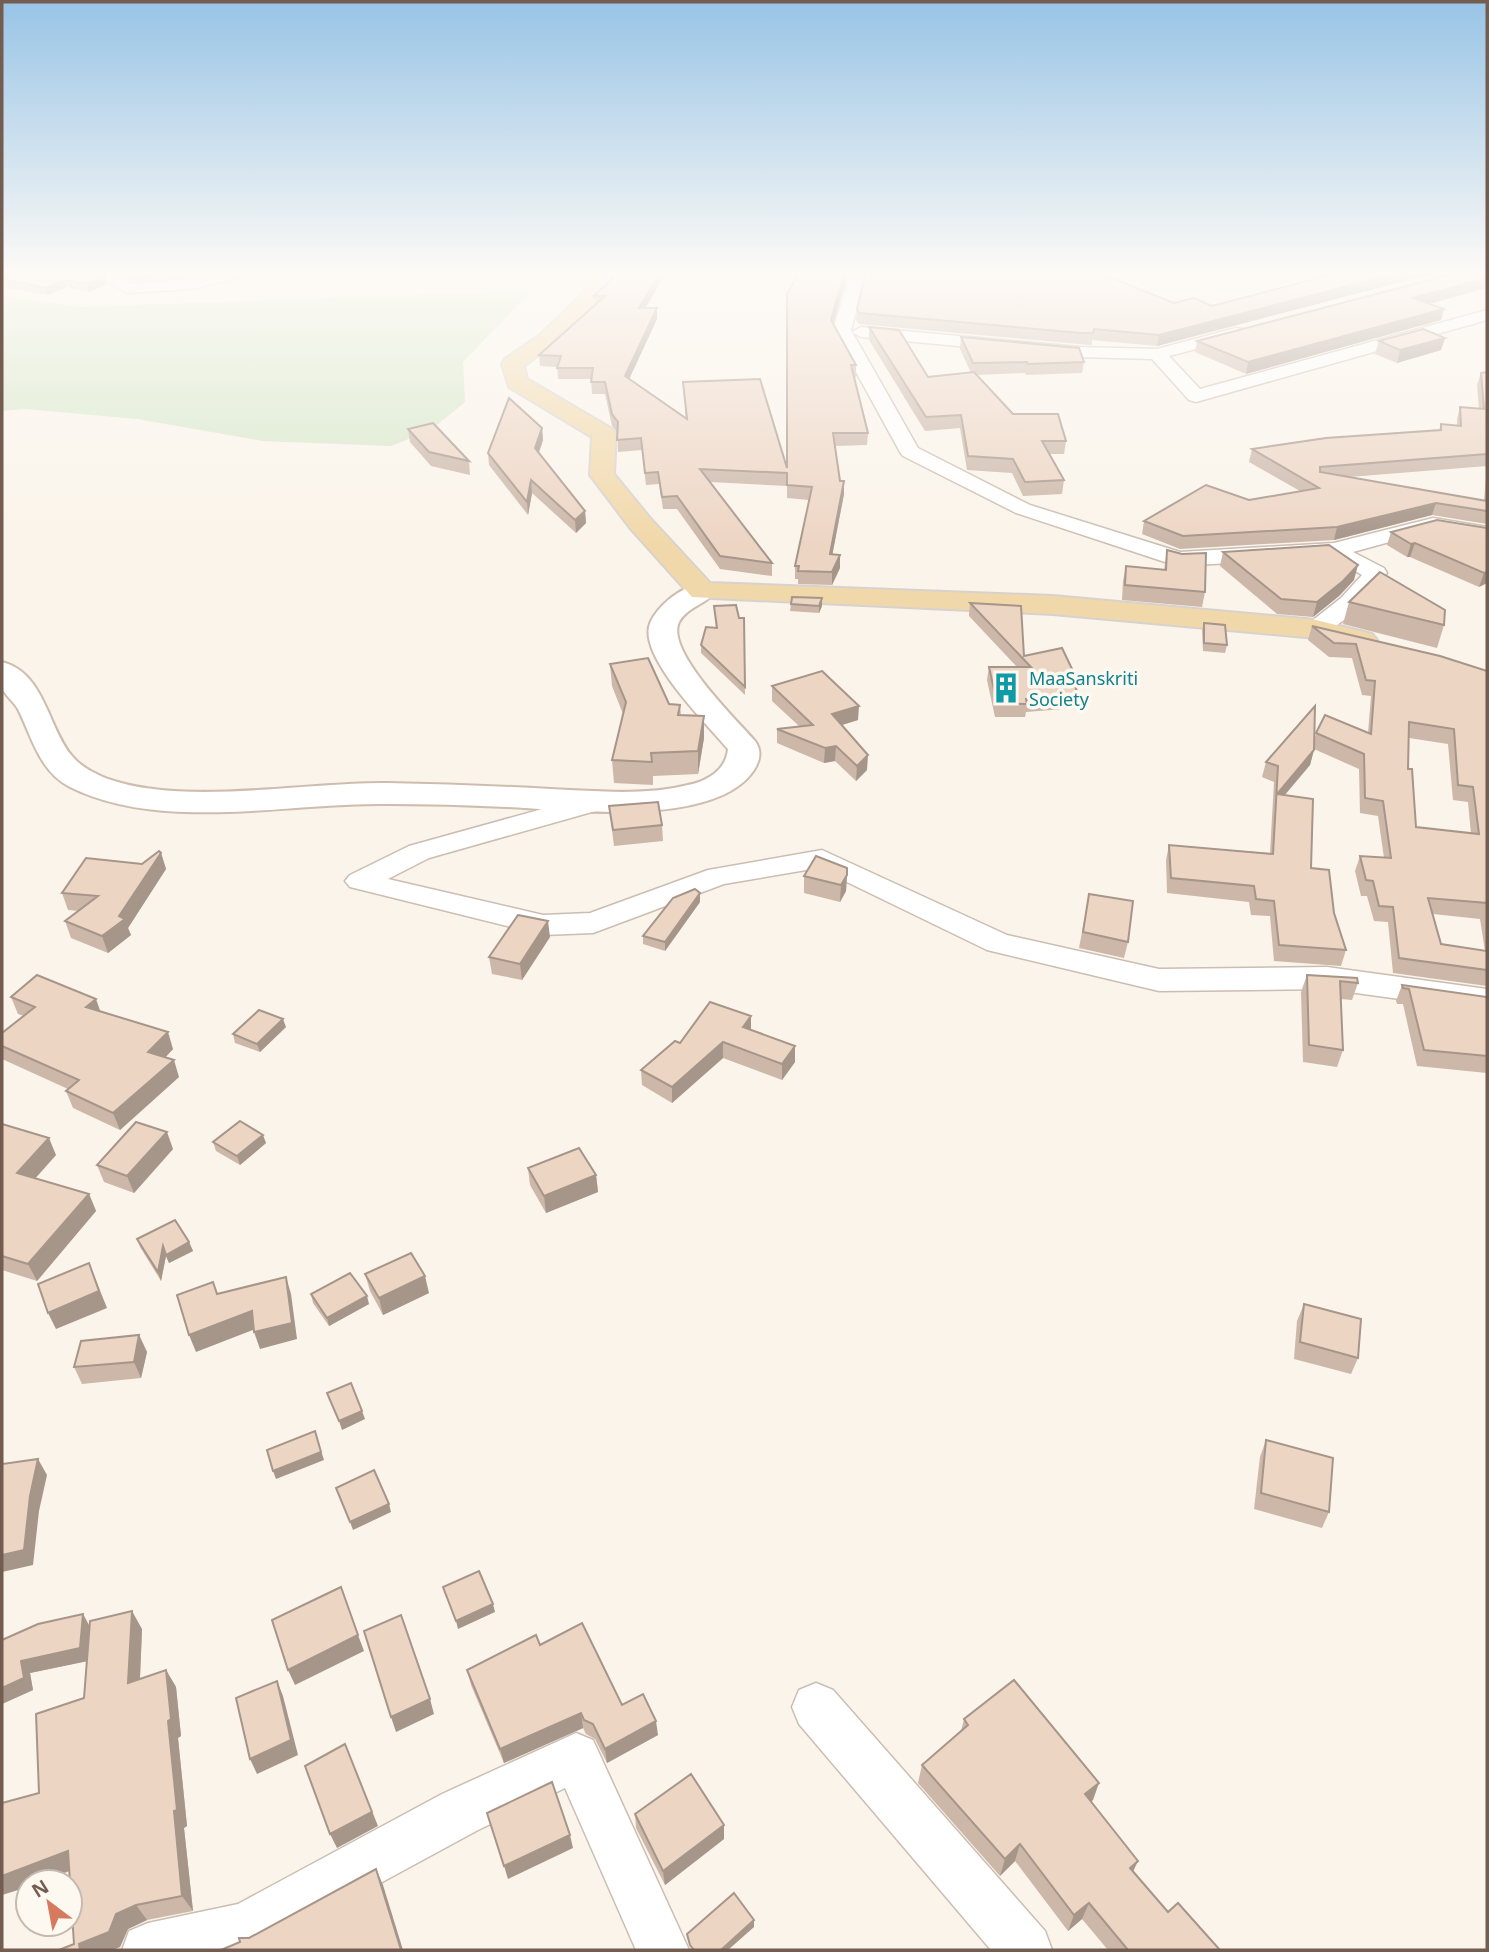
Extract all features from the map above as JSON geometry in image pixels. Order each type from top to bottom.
[{"type":"main road","points":[[516,362],[513,364],[517,382],[604,434],[602,475],[640,523],[702,591]]},
{"type":"main road","points":[[2,671],[24,693],[54,759],[69,773],[94,786],[126,794],[180,802],[403,794],[603,800],[687,796],[719,784],[741,768],[744,748],[688,682],[664,644],[662,630],[667,618],[679,606],[702,591],[1053,605],[1316,629],[1392,648]]},
{"type":"street","points":[[860,362],[910,452],[1023,509],[1179,559],[1334,550],[1433,524],[1487,533]]},
{"type":"street","points":[[1165,362],[1196,396],[1318,362]]},
{"type":"street","points":[[1316,629],[1349,603],[1376,573],[1334,550]]},
{"type":"street","points":[[603,800],[419,852],[360,881],[543,925],[593,923],[718,876],[822,859],[998,943],[1159,980],[1327,978],[1487,999]]},
{"type":"street","points":[[816,1707],[1026,1950]]},
{"type":"street","points":[[148,1950],[245,1930],[460,1812],[576,1756],[663,1950]]},
{"type":"green space","points":[[2,362],[463,362],[465,402],[431,430],[391,446],[263,441],[137,419],[25,409],[2,411]]},
{"type":"building","points":[[559,362],[632,362],[625,376],[687,419],[683,382],[760,379],[787,468],[787,362],[854,362],[856,365],[851,365],[868,433],[833,433],[840,481],[844,481],[830,554],[840,555],[832,572],[798,571],[799,566],[795,566],[812,487],[787,485],[787,473],[700,469],[772,563],[720,556],[677,496],[662,497],[658,472],[645,473],[641,438],[617,440],[618,422],[612,414],[605,382],[591,382],[593,368],[557,368]]},
{"type":"building","points":[[891,362],[919,362],[928,377],[974,372],[1013,414],[1058,414],[1066,441],[1042,441],[1064,480],[1025,482],[1013,459],[968,456],[961,415],[926,417]]},
{"type":"building","points":[[1027,362],[1081,362],[1028,364]]},
{"type":"building","points":[[1487,372],[1487,454],[1320,467],[1320,472],[1487,501],[1487,511],[1436,503],[1337,527],[1183,536],[1144,521],[1206,485],[1249,500],[1319,488],[1252,449],[1326,438],[1441,430],[1441,424],[1461,426],[1460,407],[1484,409],[1481,373]]},
{"type":"building","points":[[509,398],[542,428],[535,448],[585,511],[575,520],[531,480],[527,502],[488,453]]},
{"type":"building","points":[[433,423],[469,461],[429,452],[408,429]]},
{"type":"building","points":[[1437,520],[1487,528],[1487,572],[1415,543],[1411,544],[1391,532]]},
{"type":"building","points":[[1329,545],[1358,565],[1317,602],[1281,599],[1223,552]]},
{"type":"building","points":[[1167,550],[1182,554],[1206,553],[1205,592],[1125,585],[1126,566],[1166,570]]},
{"type":"building","points":[[1380,572],[1445,610],[1444,625],[1349,602]]},
{"type":"building","points":[[792,597],[822,598],[819,606],[791,604]]},
{"type":"building","points":[[970,603],[1021,606],[1024,656],[1062,648],[1074,673],[1069,674],[1079,695],[1026,699],[1027,704],[997,703],[989,667],[1031,667]]},
{"type":"building","points":[[736,605],[739,618],[744,618],[745,687],[701,645],[706,627],[717,628],[714,606]]},
{"type":"building","points":[[1204,623],[1225,625],[1227,645],[1204,643]]},
{"type":"building","points":[[1312,626],[1440,656],[1487,671],[1487,903],[1428,898],[1441,944],[1487,951],[1487,970],[1399,958],[1393,907],[1379,906],[1373,881],[1366,880],[1360,856],[1391,858],[1383,801],[1365,798],[1364,754],[1316,733],[1325,715],[1371,734],[1375,681],[1366,680],[1356,644],[1334,643]],"holes":[[[1409,722],[1454,729],[1458,785],[1473,787],[1479,834],[1416,827],[1412,769],[1408,769]]]},
{"type":"building","points":[[648,658],[669,704],[680,705],[678,715],[704,716],[698,751],[651,753],[652,762],[612,760],[626,702],[610,664]]},
{"type":"building","points":[[822,671],[859,706],[832,714],[868,755],[857,766],[836,746],[825,748],[777,729],[813,725],[772,686]]},
{"type":"building","points":[[1315,706],[1314,750],[1277,794],[1313,799],[1311,868],[1329,870],[1334,913],[1346,950],[1279,945],[1274,901],[1256,899],[1254,886],[1171,878],[1169,845],[1273,854],[1278,766],[1266,762]]},
{"type":"building","points":[[658,802],[662,825],[613,830],[609,806]]},
{"type":"building","points":[[159,851],[161,853],[119,916],[125,919],[102,936],[65,921],[98,896],[62,893],[86,858],[142,864]]},
{"type":"building","points":[[816,856],[847,868],[847,875],[841,885],[804,876]]},
{"type":"building","points":[[695,889],[700,893],[665,942],[643,936],[673,898]]},
{"type":"building","points":[[1089,894],[1133,901],[1128,942],[1083,932]]},
{"type":"building","points":[[518,915],[548,921],[520,964],[489,957]]},
{"type":"building","points":[[37,975],[96,999],[86,1007],[168,1032],[148,1052],[174,1060],[113,1113],[66,1091],[79,1080],[2,1046],[2,1033],[35,1007],[11,997]]},
{"type":"building","points":[[1307,975],[1357,978],[1358,983],[1340,981],[1343,1050],[1309,1045]]},
{"type":"building","points":[[1402,985],[1487,997],[1487,1056],[1424,1050],[1409,989],[1403,988]]},
{"type":"building","points":[[710,1002],[751,1016],[743,1027],[795,1046],[782,1064],[723,1042],[672,1087],[641,1070],[675,1041],[680,1043]]},
{"type":"building","points":[[259,1010],[283,1019],[257,1044],[233,1034]]},
{"type":"building","points":[[240,1121],[263,1135],[237,1156],[213,1142]]},
{"type":"building","points":[[136,1122],[167,1132],[127,1176],[97,1165]]},
{"type":"building","points":[[2,1124],[49,1138],[17,1173],[89,1194],[28,1264],[2,1256]]},
{"type":"building","points":[[579,1148],[596,1175],[544,1196],[528,1168]]},
{"type":"building","points":[[175,1220],[189,1242],[166,1255],[163,1246],[158,1272],[137,1239]]},
{"type":"building","points":[[411,1253],[425,1276],[379,1298],[365,1274]]},
{"type":"building","points":[[89,1263],[99,1291],[48,1313],[38,1284]]},
{"type":"building","points":[[350,1273],[367,1296],[327,1318],[311,1294]]},
{"type":"building","points":[[286,1277],[292,1323],[254,1332],[252,1311],[189,1335],[177,1295],[213,1282],[217,1294]]},
{"type":"building","points":[[1304,1304],[1361,1319],[1358,1358],[1300,1342]]},
{"type":"building","points":[[139,1335],[134,1362],[74,1367],[81,1341]]},
{"type":"building","points":[[351,1383],[362,1411],[339,1421],[327,1393]]},
{"type":"building","points":[[315,1431],[321,1452],[273,1471],[267,1450]]},
{"type":"building","points":[[1266,1440],[1333,1458],[1329,1512],[1261,1493]]},
{"type":"building","points":[[38,1459],[30,1496],[24,1550],[2,1555],[2,1464]]},
{"type":"building","points":[[374,1470],[389,1504],[350,1522],[336,1488]]},
{"type":"building","points":[[479,1571],[493,1604],[456,1621],[443,1587]]},
{"type":"building","points":[[341,1587],[358,1635],[288,1670],[272,1620]]},
{"type":"building","points":[[132,1611],[128,1683],[166,1670],[182,1896],[136,1905],[116,1914],[109,1932],[79,1944],[80,1950],[59,1950],[74,1944],[74,1938],[84,1938],[84,1868],[69,1868],[68,1851],[23,1868],[14,1868],[14,1871],[2,1876],[2,1803],[39,1793],[36,1714],[84,1698],[90,1621]]},
{"type":"building","points":[[83,1614],[80,1648],[21,1661],[24,1678],[2,1688],[2,1640],[38,1624]]},
{"type":"building","points":[[401,1615],[430,1699],[391,1717],[364,1631]]},
{"type":"building","points":[[582,1623],[622,1705],[643,1694],[656,1721],[605,1749],[593,1724],[584,1720],[581,1713],[500,1749],[467,1670],[536,1635],[540,1645]]},
{"type":"building","points":[[1014,1680],[1099,1783],[1085,1794],[1138,1861],[1130,1868],[1168,1912],[1178,1903],[1220,1950],[1128,1950],[1089,1903],[1074,1915],[1020,1844],[1005,1859],[922,1765],[968,1725],[964,1719]]},
{"type":"building","points":[[277,1681],[291,1740],[250,1759],[236,1698]]},
{"type":"building","points":[[345,1744],[372,1812],[330,1834],[305,1766]]},
{"type":"building","points":[[691,1774],[724,1825],[663,1871],[635,1814]]},
{"type":"building","points":[[552,1782],[570,1835],[504,1866],[487,1813]]},
{"type":"building","points":[[376,1869],[401,1950],[221,1950],[240,1942],[239,1938],[249,1938]]},
{"type":"building","points":[[734,1893],[754,1920],[721,1950],[694,1950],[687,1934]]},
{"type":"place","name":"MaaSanskriti Society","points":[[1006,688]]}]
